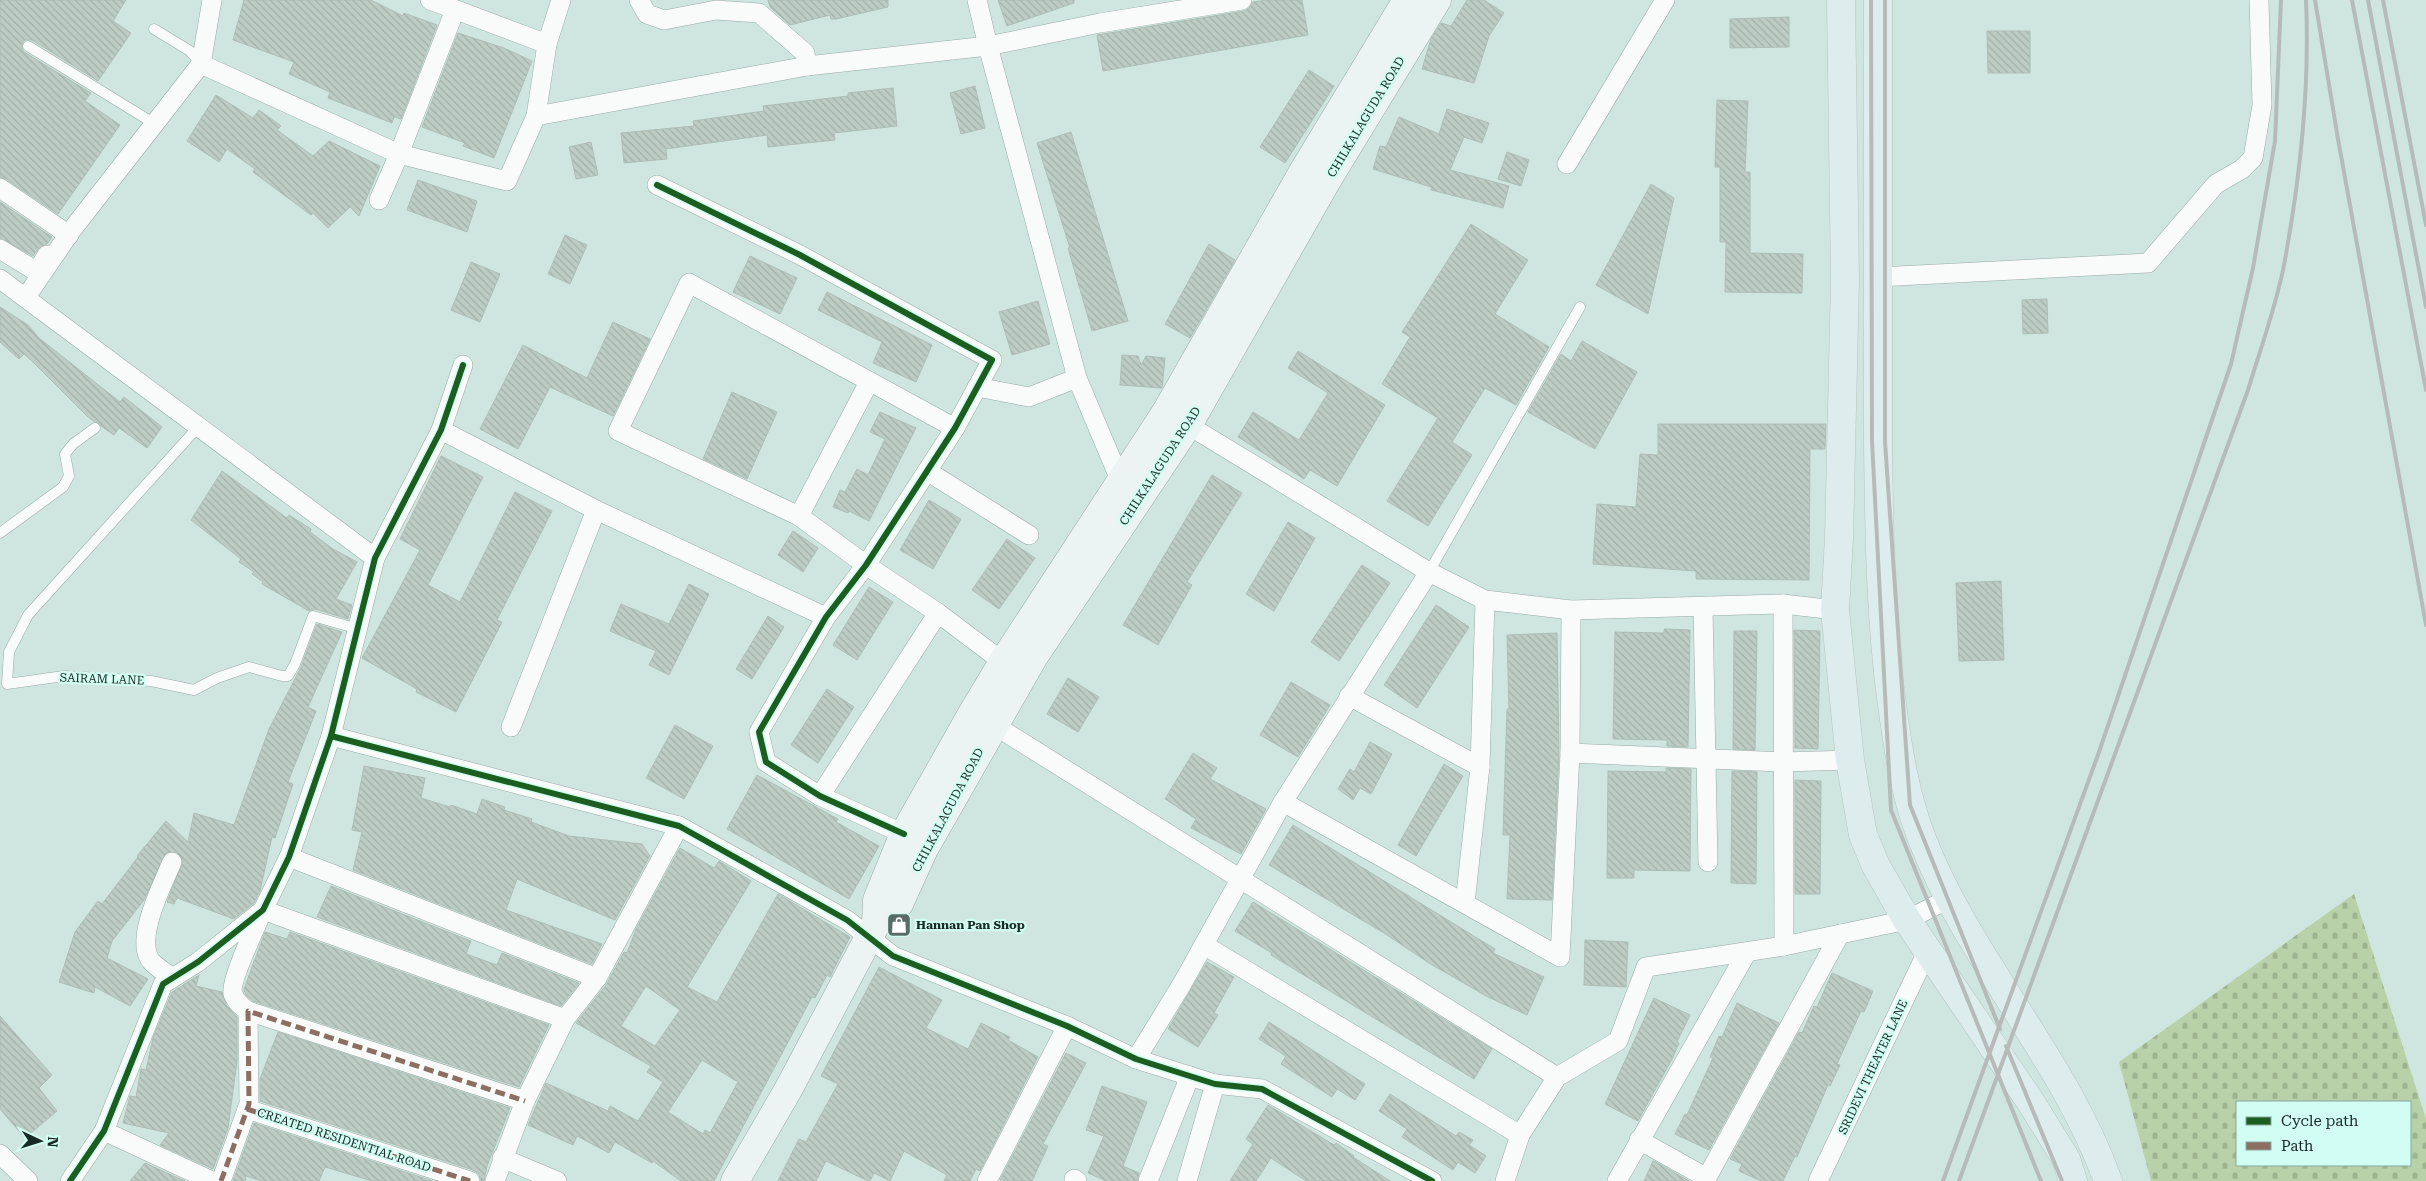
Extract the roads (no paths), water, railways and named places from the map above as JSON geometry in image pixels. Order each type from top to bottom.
[{"type":"main road","name":"CHILKALAGUDA ROAD","points":[[872,931],[877,900],[904,834],[1003,662],[1166,412],[1304,170],[1407,0]]},
{"type":"main road","name":"CHILKALAGUDA ROAD","points":[[740,1180],[872,931],[899,904],[924,849],[994,724],[1033,658],[1188,425],[1326,182],[1437,0]]},
{"type":"main road","points":[[1841,0],[1845,279],[1836,610],[1850,760],[1863,834],[1876,866],[1907,920],[2032,1104],[2066,1159],[2073,1181]]},
{"type":"main road","points":[[1878,0],[1879,546],[1890,693],[1903,776],[1921,837],[1950,898],[2071,1100],[2097,1149],[2108,1181]]},
{"type":"street","points":[[0,249],[38,270],[201,64],[212,0]]},
{"type":"street","points":[[430,0],[547,44]]},
{"type":"street","points":[[201,64],[399,154],[507,181],[536,116],[547,44],[562,0]]},
{"type":"street","points":[[640,0],[647,14],[664,20],[716,10],[759,13],[805,53],[807,66]]},
{"type":"street","points":[[978,0],[988,46],[1077,378],[1121,482]]},
{"type":"street","points":[[536,116],[807,66],[988,46],[1100,23],[1242,0]]},
{"type":"street","points":[[1567,164],[1665,0]]},
{"type":"street","points":[[1878,277],[2148,263],[2216,184],[2242,169],[2253,158],[2262,105],[2259,0]]},
{"type":"street","points":[[379,200],[455,10]]},
{"type":"street","points":[[657,185],[800,255],[992,360],[954,428],[927,471],[866,565],[826,617],[759,732],[766,762],[820,796],[904,834]]},
{"type":"street","points":[[0,188],[66,233]]},
{"type":"street","points":[[26,297],[66,233]]},
{"type":"street","points":[[16,259],[1,281],[26,297],[375,558]]},
{"type":"street","points":[[954,428],[689,283],[618,431],[800,516],[866,565],[938,613],[1003,662]]},
{"type":"street","points":[[463,365],[441,430],[375,558],[331,736],[289,857],[263,910],[234,979],[232,992],[239,1004],[248,1011],[526,1101]]},
{"type":"street","points":[[977,388],[1029,397],[1077,378]]},
{"type":"street","points":[[800,516],[869,382]]},
{"type":"street","points":[[1188,425],[1429,572],[1484,600],[1571,610],[1783,604],[1836,610]]},
{"type":"street","points":[[441,430],[596,510],[826,617]]},
{"type":"street","points":[[927,471],[1030,535]]},
{"type":"street","points":[[511,727],[596,510]]},
{"type":"street","points":[[1136,1059],[1204,945],[1283,802],[1429,572]]},
{"type":"street","points":[[1465,903],[1480,767],[1484,600]]},
{"type":"street","points":[[1783,604],[1784,946]]},
{"type":"street","points":[[1703,607],[1708,862]]},
{"type":"street","points":[[1283,802],[1560,957],[1570,753],[1571,610]]},
{"type":"street","points":[[820,796],[938,613]]},
{"type":"street","points":[[1349,696],[1480,767]]},
{"type":"street","points":[[994,724],[1556,1077]]},
{"type":"street","points":[[331,736],[679,826],[847,920],[872,931],[893,956],[1067,1026],[1136,1059],[1215,1084],[1262,1089],[1432,1181]]},
{"type":"street","points":[[1570,753],[1783,762],[1850,760]]},
{"type":"street","points":[[495,1181],[502,1158],[526,1101],[565,1019],[597,978],[679,826]]},
{"type":"street","points":[[289,857],[597,978]]},
{"type":"street","points":[[172,862],[148,922],[146,939],[147,952],[151,961],[172,978]]},
{"type":"street","points":[[1505,1181],[1520,1135],[1556,1077],[1618,1042],[1646,967],[1784,946],[1907,920],[1950,898]]},
{"type":"street","points":[[70,1181],[104,1131],[163,984],[198,962],[263,910]]},
{"type":"street","points":[[263,910],[565,1019]]},
{"type":"street","points":[[1639,1140],[1706,1179],[1840,934]]},
{"type":"street","points":[[1204,945],[1520,1135]]},
{"type":"street","points":[[1617,1181],[1747,952]]},
{"type":"street","name":"SRIDEVI THEATER LANE","points":[[1818,1181],[1927,952]]},
{"type":"street","points":[[221,1181],[247,1109],[248,1011]]},
{"type":"street","points":[[987,1181],[1067,1026]]},
{"type":"street","points":[[1148,1181],[1190,1076]]},
{"type":"street","points":[[1187,1181],[1215,1084]]},
{"type":"street","name":"CREATED RESIDENTIAL ROAD","points":[[247,1109],[470,1181]]},
{"type":"street","points":[[104,1131],[212,1181]]},
{"type":"street","points":[[0,1154],[28,1181]]},
{"type":"street","points":[[502,1158],[556,1181]]},
{"type":"lane","points":[[154,29],[190,51],[201,64]]},
{"type":"lane","points":[[28,46],[155,124]]},
{"type":"lane","points":[[1429,572],[1580,307]]},
{"type":"lane","name":"SAIRAM LANE","points":[[199,426],[28,614],[9,652],[3,686],[64,676],[151,681],[194,690],[217,678],[249,667],[288,676],[295,664],[313,616],[358,629]]},
{"type":"lane","points":[[0,533],[63,487],[69,476],[65,454],[73,444],[95,428]]},
{"type":"railway","points":[[1871,0],[1872,441],[1891,810],[2041,1181]]},
{"type":"railway","points":[[1885,0],[1885,442],[1910,805],[2000,1029]]},
{"type":"railway","points":[[1943,1181],[2099,752],[2231,364],[2253,268],[2275,141],[2281,0]]},
{"type":"railway","points":[[1959,1181],[2248,390],[2272,312],[2284,265],[2299,167],[2305,100],[2306,0]]},
{"type":"railway","points":[[2315,0],[2338,139],[2426,625]]},
{"type":"railway","points":[[2352,0],[2426,390]]},
{"type":"railway","points":[[2368,0],[2426,307]]},
{"type":"railway","points":[[2383,0],[2426,225]]},
{"type":"railway","points":[[2006,1046],[2062,1181]]},
{"type":"place","name":"Hannan Pan Shop","points":[[899,925]]}]
